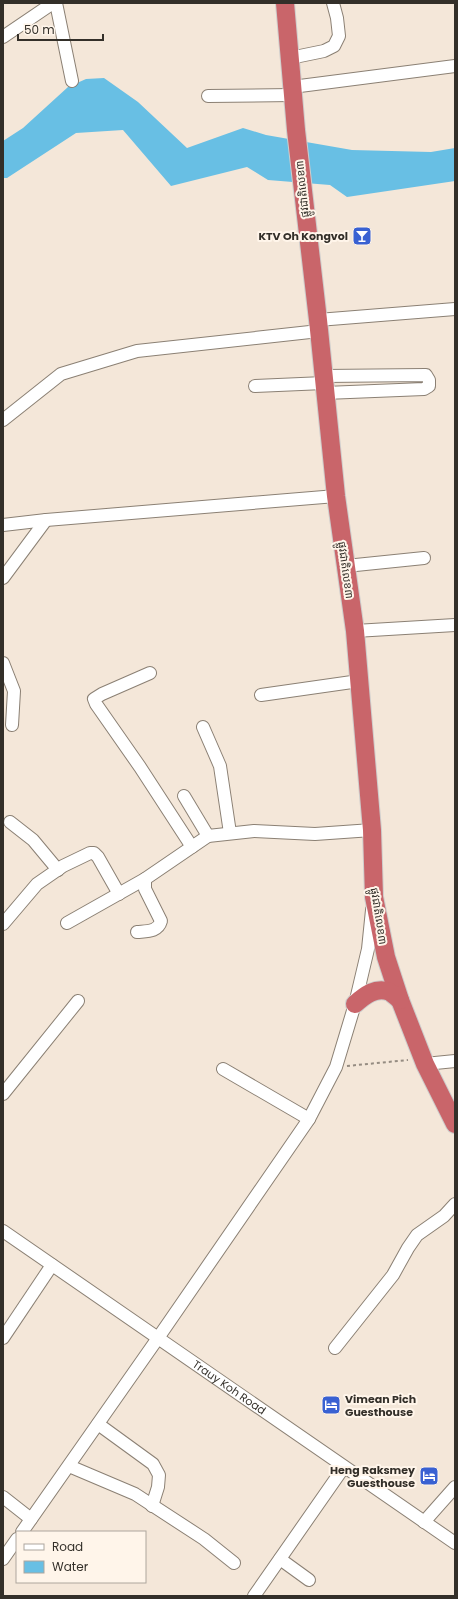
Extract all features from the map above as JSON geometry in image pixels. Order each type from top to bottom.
[{"type":"highway","name":"ផ្លូវជាតិលេខ៣","points":[[285,3],[302,191],[336,496],[355,631],[372,830],[374,896],[386,957],[400,1000],[424,1062],[455,1124]]},
{"type":"highway","points":[[355,1004],[366,994],[377,991],[389,992],[400,1000]]},
{"type":"street","points":[[3,37],[53,3],[72,81]]},
{"type":"street","points":[[290,58],[324,51],[334,46],[339,36],[337,18],[333,3]]},
{"type":"street","points":[[208,96],[292,91],[455,66]]},
{"type":"street","points":[[3,420],[61,374],[137,351],[455,309]]},
{"type":"street","points":[[255,386],[324,384],[426,375],[429,380],[428,386],[424,389],[324,384]]},
{"type":"street","points":[[3,525],[46,520],[336,496]]},
{"type":"street","points":[[3,578],[46,520]]},
{"type":"street","points":[[346,566],[424,558]]},
{"type":"street","points":[[355,631],[455,625]]},
{"type":"street","points":[[3,663],[14,691],[12,725]]},
{"type":"street","points":[[150,673],[94,699],[192,847]]},
{"type":"street","points":[[261,695],[359,681]]},
{"type":"street","points":[[203,727],[220,766],[230,833]]},
{"type":"street","points":[[184,796],[208,836]]},
{"type":"street","points":[[10,822],[33,840],[58,870]]},
{"type":"street","points":[[67,923],[145,878],[208,836],[254,830],[315,834],[372,830]]},
{"type":"street","points":[[3,924],[37,884],[58,870],[90,853],[94,853],[98,857],[119,894]]},
{"type":"street","points":[[137,932],[154,930],[160,926],[161,921],[145,889],[145,878]]},
{"type":"street","points":[[23,1531],[309,1119],[336,1067],[355,1004],[368,948],[374,896]]},
{"type":"street","points":[[3,1094],[78,1001]]},
{"type":"street","points":[[424,1062],[455,1061]]},
{"type":"street","points":[[223,1069],[309,1119]]},
{"type":"street","points":[[335,1348],[393,1275],[417,1235],[444,1216],[455,1204]]},
{"type":"street","name":"Trauy Koh Road","points":[[3,1231],[455,1543]]},
{"type":"street","points":[[3,1338],[52,1265]]},
{"type":"street","points":[[98,1424],[153,1464],[159,1474],[159,1480],[152,1506]]},
{"type":"street","points":[[69,1466],[135,1494],[204,1539],[234,1564]]},
{"type":"street","points":[[254,1596],[344,1467]]},
{"type":"street","points":[[424,1522],[455,1487]]},
{"type":"street","points":[[3,1497],[31,1519]]},
{"type":"street","points":[[3,1559],[16,1540]]},
{"type":"street","points":[[280,1560],[309,1580]]},
{"type":"path","points":[[336,1067],[424,1062]]},
{"type":"water","points":[[104,78],[138,102],[187,148],[243,128],[266,135],[352,150],[431,152],[455,148],[455,181],[347,197],[330,185],[268,180],[247,167],[171,186],[123,130],[76,133],[7,178],[3,178],[3,141],[23,128],[68,87],[86,79]]},
{"type":"place","name":"KTV Oh Kongvol","points":[[362,236]]},
{"type":"place","name":"Vimean Pich Guesthouse","points":[[331,1405]]},
{"type":"place","name":"Heng Raksmey Guesthouse","points":[[429,1476]]}]
